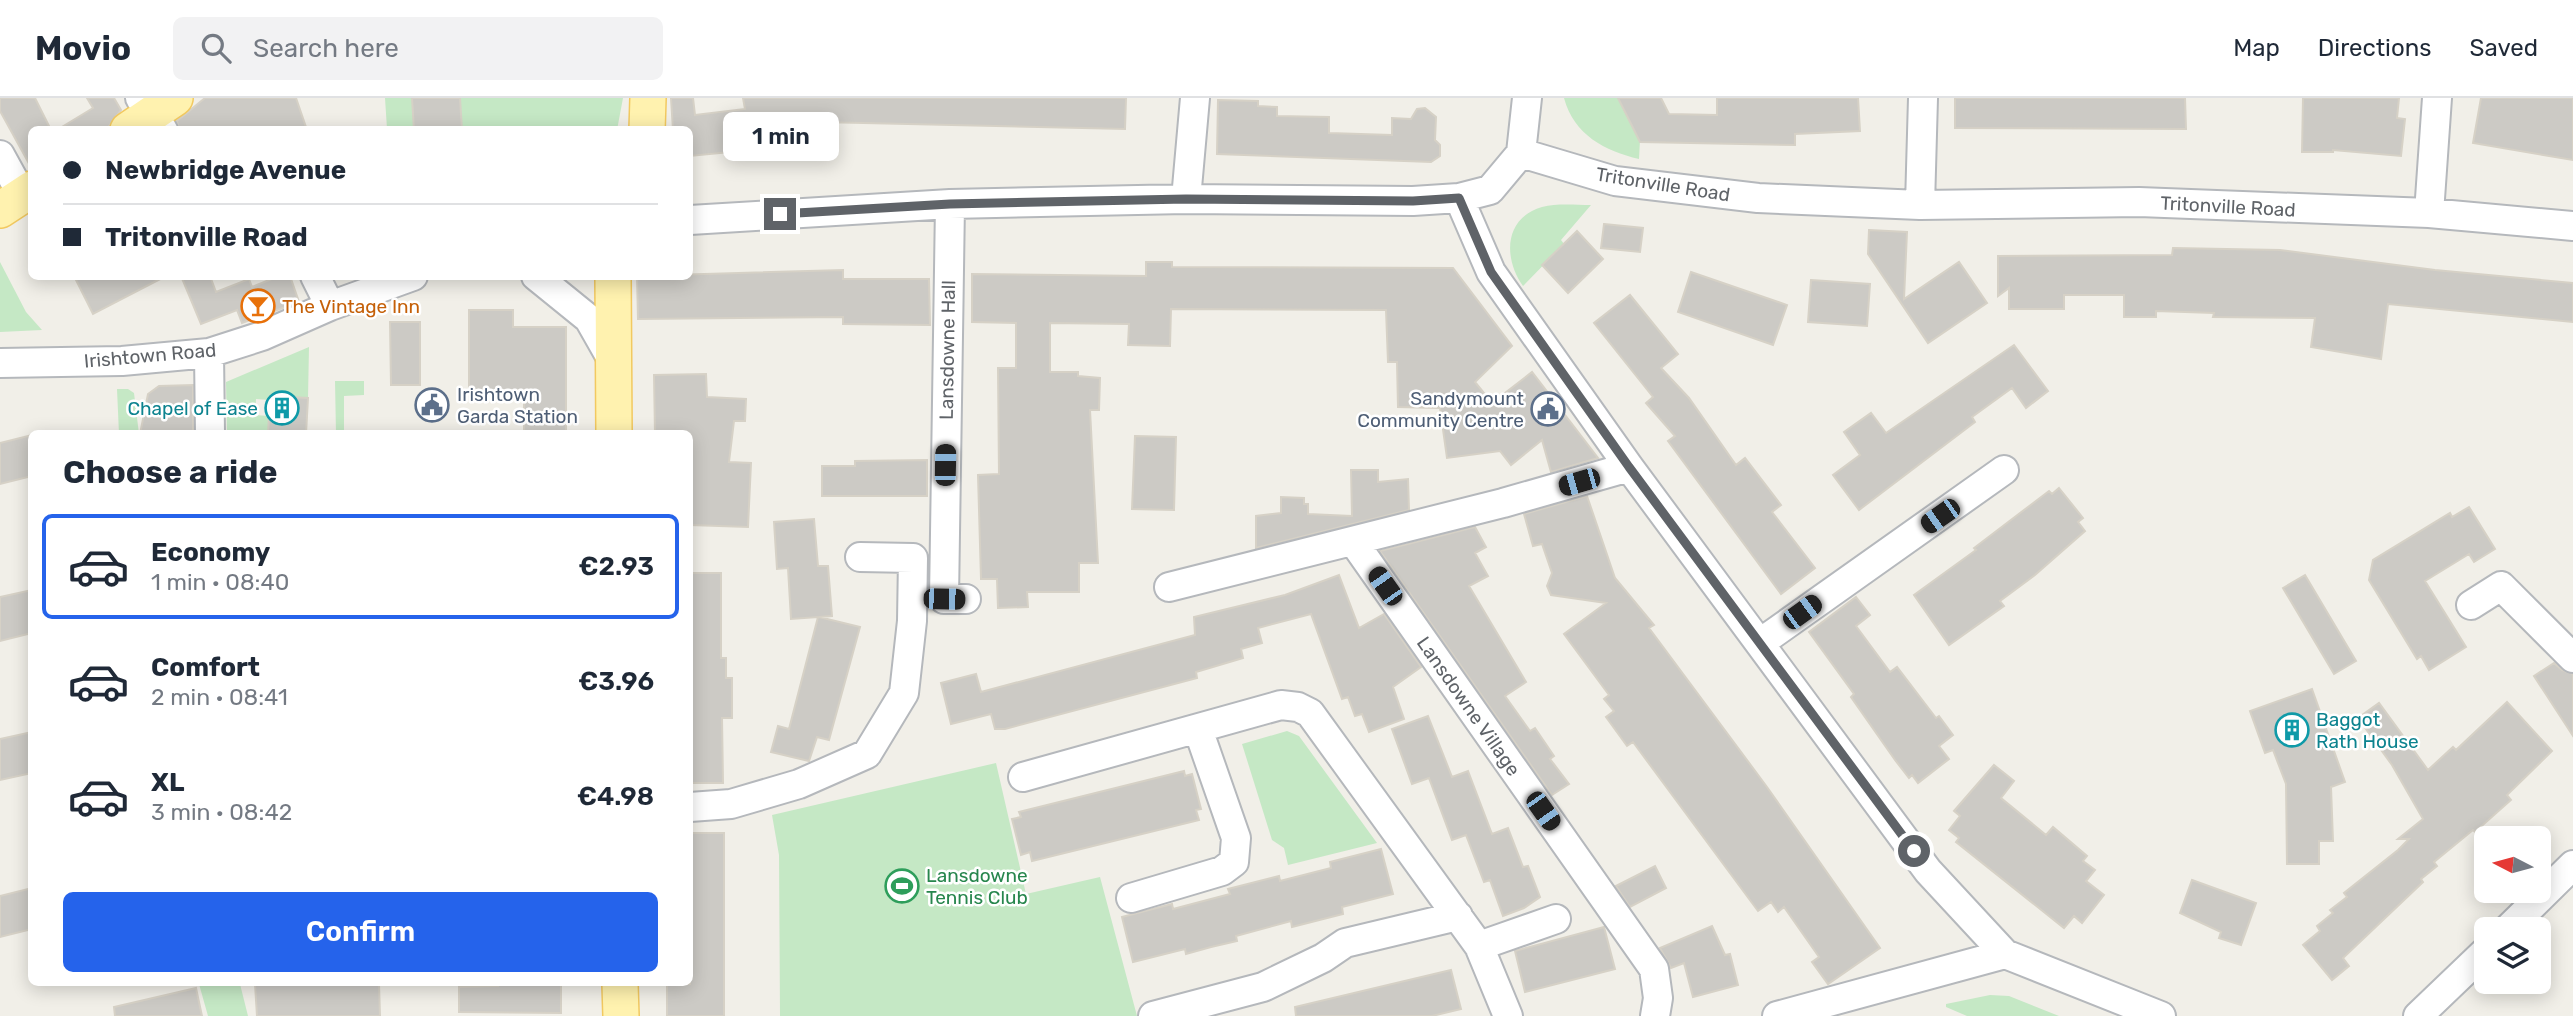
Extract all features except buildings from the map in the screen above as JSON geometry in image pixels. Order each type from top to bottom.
[{"type":"main road","points":[[647,126],[648,98]]},
{"type":"main road","points":[[613,280],[614,430]]},
{"type":"main road","points":[[620,986],[621,1016]]},
{"type":"street","points":[[1186,199],[1195,98]]},
{"type":"street","points":[[693,220],[950,204],[1186,199],[1413,201],[1459,198],[1490,190],[1521,153],[1527,98]]},
{"type":"street","points":[[1920,205],[1923,98]]},
{"type":"street","points":[[2429,213],[2437,98]]},
{"type":"street","name":"Tritonville Road","points":[[1521,153],[1628,183],[1758,198],[1920,205],[2138,202],[2429,213],[2573,226]]},
{"type":"street","points":[[0,155],[18,198]]},
{"type":"street","points":[[1459,198],[1491,272],[1629,467],[1928,871],[2005,954],[2161,1016]]},
{"type":"street","name":"Lansdowne Hall","points":[[950,204],[944,599],[966,599]]},
{"type":"street","points":[[317,280],[331,306]]},
{"type":"street","name":"Irishtown Road","points":[[0,363],[122,361],[209,353],[262,337],[331,306],[402,280]]},
{"type":"street","points":[[541,280],[589,319],[614,363]]},
{"type":"street","points":[[209,353],[210,430]]},
{"type":"street","points":[[1169,586],[1265,560],[1353,541],[1629,467]]},
{"type":"street","points":[[1760,642],[2004,470]]},
{"type":"street","name":"Lansdowne Village","points":[[1353,541],[1654,969],[1658,998],[1655,1016]]},
{"type":"street","points":[[693,807],[731,804],[799,784],[867,754],[904,693],[912,621],[913,558],[860,557]]},
{"type":"street","points":[[2471,605],[2501,586],[2573,658]]},
{"type":"street","points":[[1023,777],[1282,705],[1291,695],[1310,713],[1479,946],[1508,1016]]},
{"type":"street","points":[[1132,898],[1222,871],[1234,862],[1236,838],[1198,729]]},
{"type":"street","points":[[2520,917],[2573,865]]},
{"type":"street","points":[[1153,1016],[1263,987],[1323,958],[1345,943],[1458,916]]},
{"type":"street","points":[[1479,946],[1556,919]]},
{"type":"street","points":[[1777,1016],[2005,954]]},
{"type":"street","points":[[2418,1016],[2474,962]]},
{"type":"green space","points":[[385,98],[623,98],[618,126],[387,126]]},
{"type":"green space","points":[[1564,98],[1618,98],[1640,140],[1639,159],[1614,151],[1592,139],[1575,122]]},
{"type":"green space","points":[[1591,205],[1561,240],[1564,244],[1523,286],[1510,252],[1514,229],[1520,220],[1529,212],[1542,207]]},
{"type":"green space","points":[[0,262],[26,312],[42,330],[0,332]]},
{"type":"green space","points":[[309,347],[308,398],[271,396],[270,400],[256,399],[255,415],[269,416],[268,430],[227,430],[226,382]]},
{"type":"green space","points":[[335,381],[364,381],[364,395],[344,396],[344,430],[336,430]]},
{"type":"green space","points":[[117,389],[128,389],[134,393],[139,430],[119,430]]},
{"type":"green space","points":[[1287,731],[1299,736],[1377,843],[1288,865],[1284,848],[1272,840],[1242,744]]},
{"type":"green space","name":"Lansdowne Tennis Club","points":[[996,763],[1026,894],[1100,877],[1137,1016],[780,1016],[779,855],[772,815]]},
{"type":"green space","points":[[200,986],[240,986],[248,1016],[208,1016]]},
{"type":"green space","points":[[1990,995],[2009,996],[2059,1016],[1967,1016],[1946,1007],[1946,1004]]},
{"type":"place","name":"The Vintage Inn","points":[[258,306]]},
{"type":"place","name":"Irishtown Garda Station","points":[[432,405]]},
{"type":"place","name":"Chapel of Ease","points":[[282,408]]},
{"type":"place","name":"Sandymount Community Centre","points":[[1548,409]]},
{"type":"place","name":"Baggot Rath House","points":[[2292,730]]},
{"type":"place","name":"Lansdowne Tennis Club","points":[[902,886]]},
{"type":"route","points":[[780,214],[950,204],[1186,199],[1413,201],[1459,198],[1491,272],[1629,467],[1914,851]]}]
